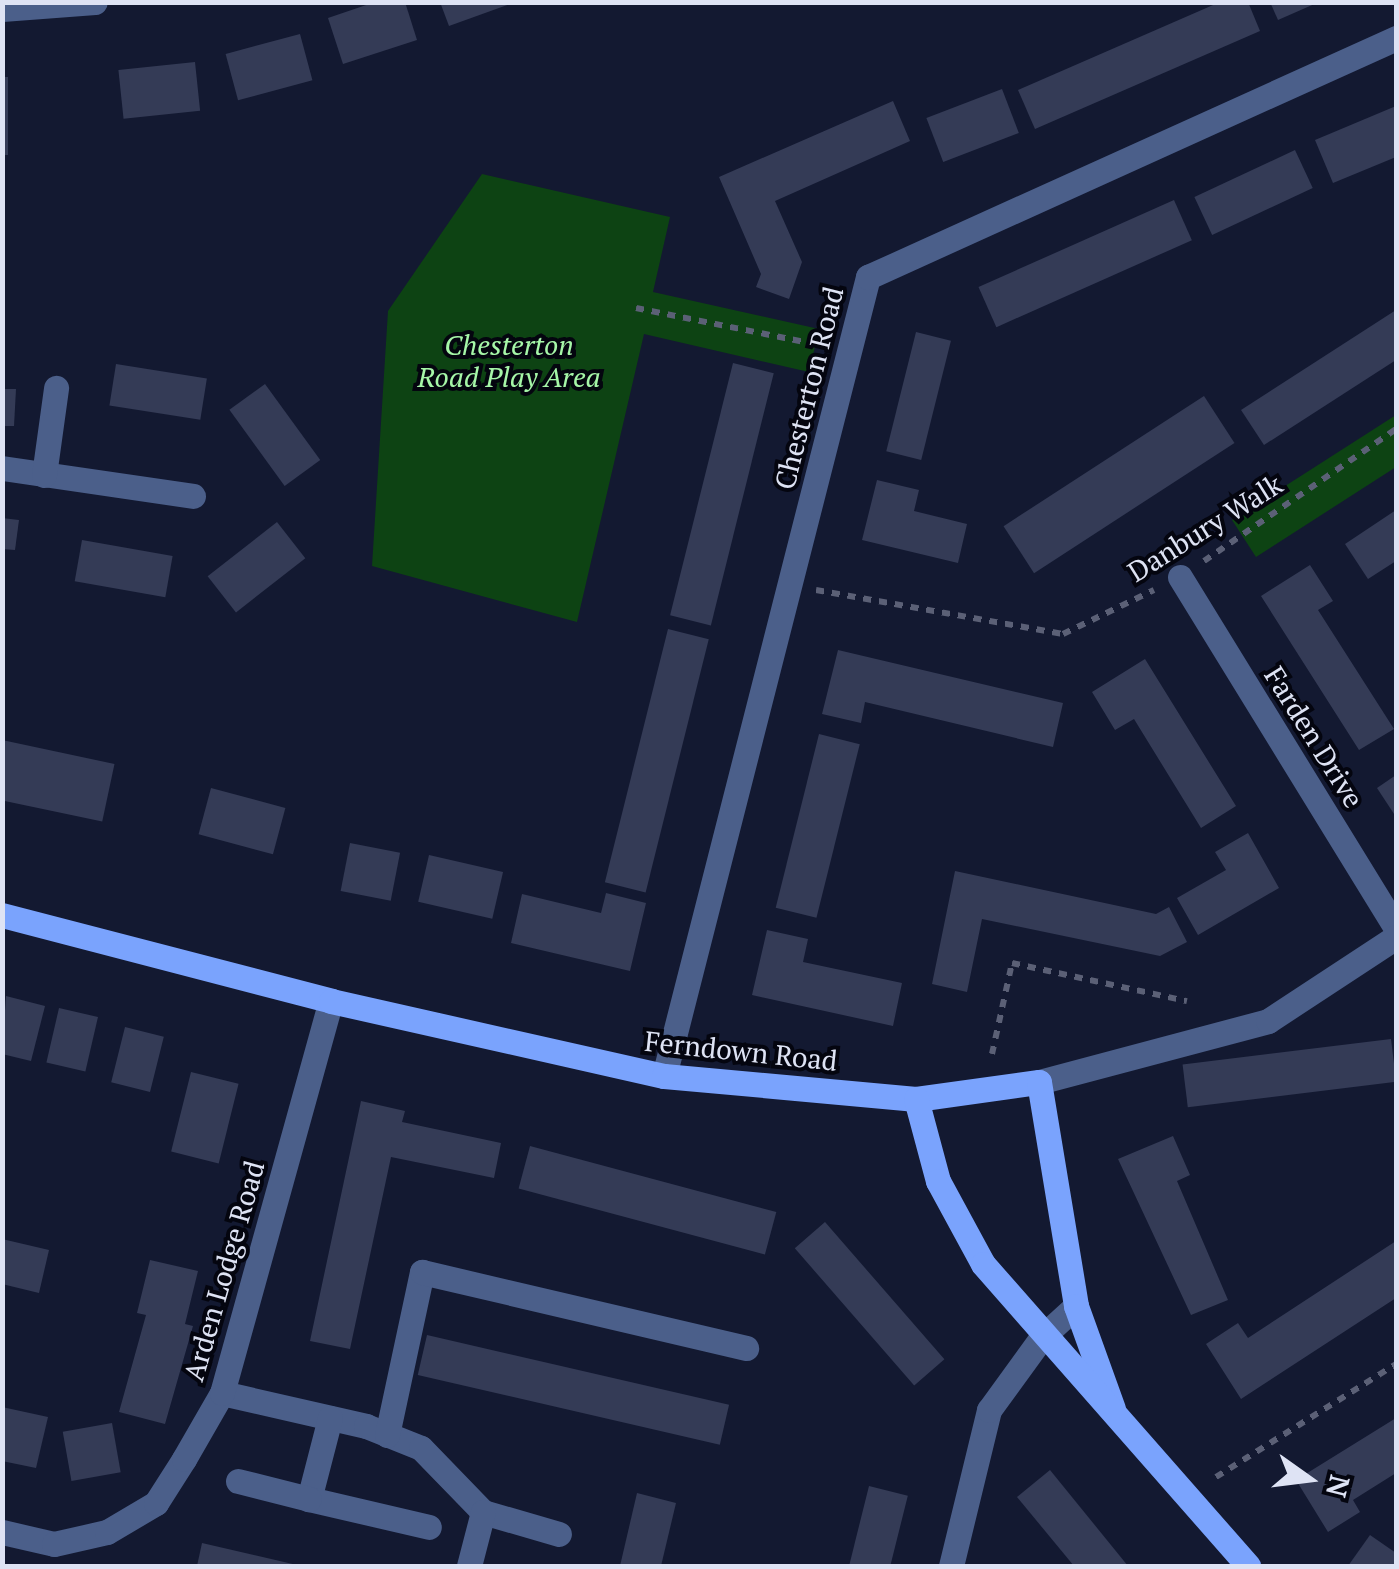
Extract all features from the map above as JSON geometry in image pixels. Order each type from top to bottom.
[{"type":"main road","name":"Ferndown Road","points":[[2,915],[332,1001],[664,1076],[916,1098],[1038,1082]]},
{"type":"main road","points":[[1038,1082],[1076,1306],[1113,1409]]},
{"type":"main road","points":[[916,1098],[938,1180],[982,1264],[1042,1337],[1113,1409],[1248,1566]]},
{"type":"street","points":[[2,9],[95,2]]},
{"type":"street","name":"Chesterton Road","points":[[664,1076],[868,277],[1396,38]]},
{"type":"street","points":[[44,475],[56,388]]},
{"type":"street","points":[[2,468],[193,496]]},
{"type":"street","name":"Farden Drive","points":[[1180,577],[1396,928]]},
{"type":"street","name":"Ferndown Road","points":[[1038,1082],[1268,1021],[1396,938]]},
{"type":"street","name":"Arden Lodge Road","points":[[2,1532],[54,1544],[107,1532],[156,1503],[222,1394],[332,1001]]},
{"type":"street","points":[[387,1435],[422,1272],[746,1348]]},
{"type":"street","points":[[951,1566],[989,1410],[1042,1337],[1076,1306]]},
{"type":"street","points":[[222,1394],[330,1418],[421,1448],[483,1512],[559,1534]]},
{"type":"street","points":[[309,1499],[330,1418]]},
{"type":"street","points":[[238,1482],[429,1527]]},
{"type":"street","points":[[469,1566],[483,1512]]},
{"type":"path","points":[[636,308],[849,351]]},
{"type":"path","name":"Danbury Walk","points":[[790,585],[1064,634],[1180,577],[1396,429]]},
{"type":"path","points":[[992,1054],[1012,963],[1187,1001]]},
{"type":"path","points":[[1216,1477],[1396,1364]]},
{"type":"green space","name":"Chesterton Road Play Area","points":[[482,174],[670,217],[653,292],[819,329],[809,372],[644,334],[577,622],[372,566],[388,311]]},
{"type":"green space","points":[[1396,415],[1396,467],[1256,557],[1232,520]]},
{"type":"building","points":[[375,2],[405,2],[417,40],[343,64],[328,18]]},
{"type":"building","points":[[440,2],[513,2],[513,3],[449,26]]},
{"type":"building","points":[[1220,2],[1248,2],[1260,31],[1035,129],[1018,90]]},
{"type":"building","points":[[1270,2],[1319,2],[1278,20]]},
{"type":"building","points":[[300,34],[312,80],[238,100],[226,54]]},
{"type":"building","points":[[195,62],[200,111],[124,119],[118,70]]},
{"type":"building","points":[[2,77],[8,77],[8,155],[2,155]]},
{"type":"building","points":[[1002,89],[1019,133],[943,162],[926,118]]},
{"type":"building","points":[[893,101],[910,141],[775,201],[802,262],[789,299],[756,287],[761,274],[719,177]]},
{"type":"building","points":[[1396,106],[1396,157],[1333,183],[1315,140]]},
{"type":"building","points":[[1295,150],[1313,188],[1212,235],[1194,197]]},
{"type":"building","points":[[1174,200],[1192,240],[996,327],[979,287]]},
{"type":"building","points":[[1396,310],[1396,360],[1264,445],[1241,410]]},
{"type":"building","points":[[916,332],[951,341],[921,460],[886,451]]},
{"type":"building","points":[[733,363],[774,373],[711,625],[670,615]]},
{"type":"building","points":[[116,364],[207,378],[200,420],[109,405]]},
{"type":"building","points":[[265,384],[320,460],[285,486],[229,410]]},
{"type":"building","points":[[2,389],[16,389],[14,426],[2,426]]},
{"type":"building","points":[[1204,396],[1234,443],[1034,573],[1004,526]]},
{"type":"building","points":[[877,480],[919,490],[914,511],[967,524],[958,563],[862,540]]},
{"type":"building","points":[[1396,510],[1396,561],[1368,579],[1345,544]]},
{"type":"building","points":[[2,518],[19,520],[15,550],[2,549]]},
{"type":"building","points":[[277,522],[305,558],[236,612],[208,576]]},
{"type":"building","points":[[82,540],[173,556],[165,597],[75,581]]},
{"type":"building","points":[[1310,565],[1333,601],[1318,610],[1394,729],[1359,750],[1261,596]]},
{"type":"building","points":[[668,629],[709,639],[646,892],[605,882]]},
{"type":"building","points":[[838,650],[1063,703],[1053,747],[865,702],[861,723],[822,714]]},
{"type":"building","points":[[1145,659],[1236,806],[1201,828],[1134,719],[1115,730],[1092,692]]},
{"type":"building","points":[[819,734],[860,744],[816,918],[776,908]]},
{"type":"building","points":[[2,740],[114,764],[102,822],[2,800]]},
{"type":"building","points":[[1396,775],[1396,817],[1377,788]]},
{"type":"building","points":[[211,788],[285,808],[273,854],[199,834]]},
{"type":"building","points":[[1248,833],[1279,888],[1198,935],[1177,898],[1226,870],[1215,852]]},
{"type":"building","points":[[350,843],[400,853],[391,901],[341,891]]},
{"type":"building","points":[[429,855],[503,872],[492,919],[418,902]]},
{"type":"building","points":[[955,871],[1156,914],[1169,907],[1187,942],[1160,956],[982,919],[967,992],[932,984]]},
{"type":"building","points":[[606,893],[646,903],[630,971],[511,943],[522,894],[601,913]]},
{"type":"building","points":[[767,930],[808,939],[803,962],[902,983],[893,1026],[752,995]]},
{"type":"building","points":[[6,996],[45,1006],[31,1061],[2,1054]]},
{"type":"building","points":[[59,1008],[98,1017],[85,1072],[46,1063]]},
{"type":"building","points":[[125,1027],[164,1037],[150,1092],[111,1082]]},
{"type":"building","points":[[1391,1039],[1396,1082],[1188,1107],[1183,1065]]},
{"type":"building","points":[[191,1072],[239,1084],[219,1163],[171,1152]]},
{"type":"building","points":[[361,1101],[405,1111],[402,1122],[501,1143],[494,1178],[391,1157],[350,1349],[310,1341]]},
{"type":"building","points":[[1173,1136],[1190,1175],[1177,1181],[1228,1300],[1191,1315],[1118,1159]]},
{"type":"building","points":[[530,1146],[776,1212],[765,1254],[519,1189]]},
{"type":"building","points":[[825,1222],[944,1359],[914,1386],[795,1248]]},
{"type":"building","points":[[2,1239],[49,1250],[39,1293],[2,1284]]},
{"type":"building","points":[[1396,1241],[1396,1298],[1241,1399],[1206,1344],[1238,1323],[1248,1338]]},
{"type":"building","points":[[150,1260],[198,1271],[185,1324],[193,1326],[165,1424],[119,1412],[146,1315],[137,1313]]},
{"type":"building","points":[[427,1335],[729,1405],[720,1445],[418,1375]]},
{"type":"building","points":[[2,1407],[48,1417],[36,1468],[2,1461]]},
{"type":"building","points":[[1396,1418],[1396,1473],[1353,1500],[1360,1512],[1328,1532],[1296,1480]]},
{"type":"building","points":[[112,1423],[121,1472],[71,1481],[63,1432]]},
{"type":"building","points":[[1050,1470],[1128,1566],[1074,1566],[1017,1497]]},
{"type":"building","points":[[869,1486],[908,1496],[890,1566],[849,1566]]},
{"type":"building","points":[[637,1493],[676,1503],[661,1566],[620,1566]]},
{"type":"building","points":[[1370,1535],[1396,1553],[1396,1566],[1348,1566]]},
{"type":"building","points":[[202,1543],[297,1565],[297,1566],[197,1566]]}]
